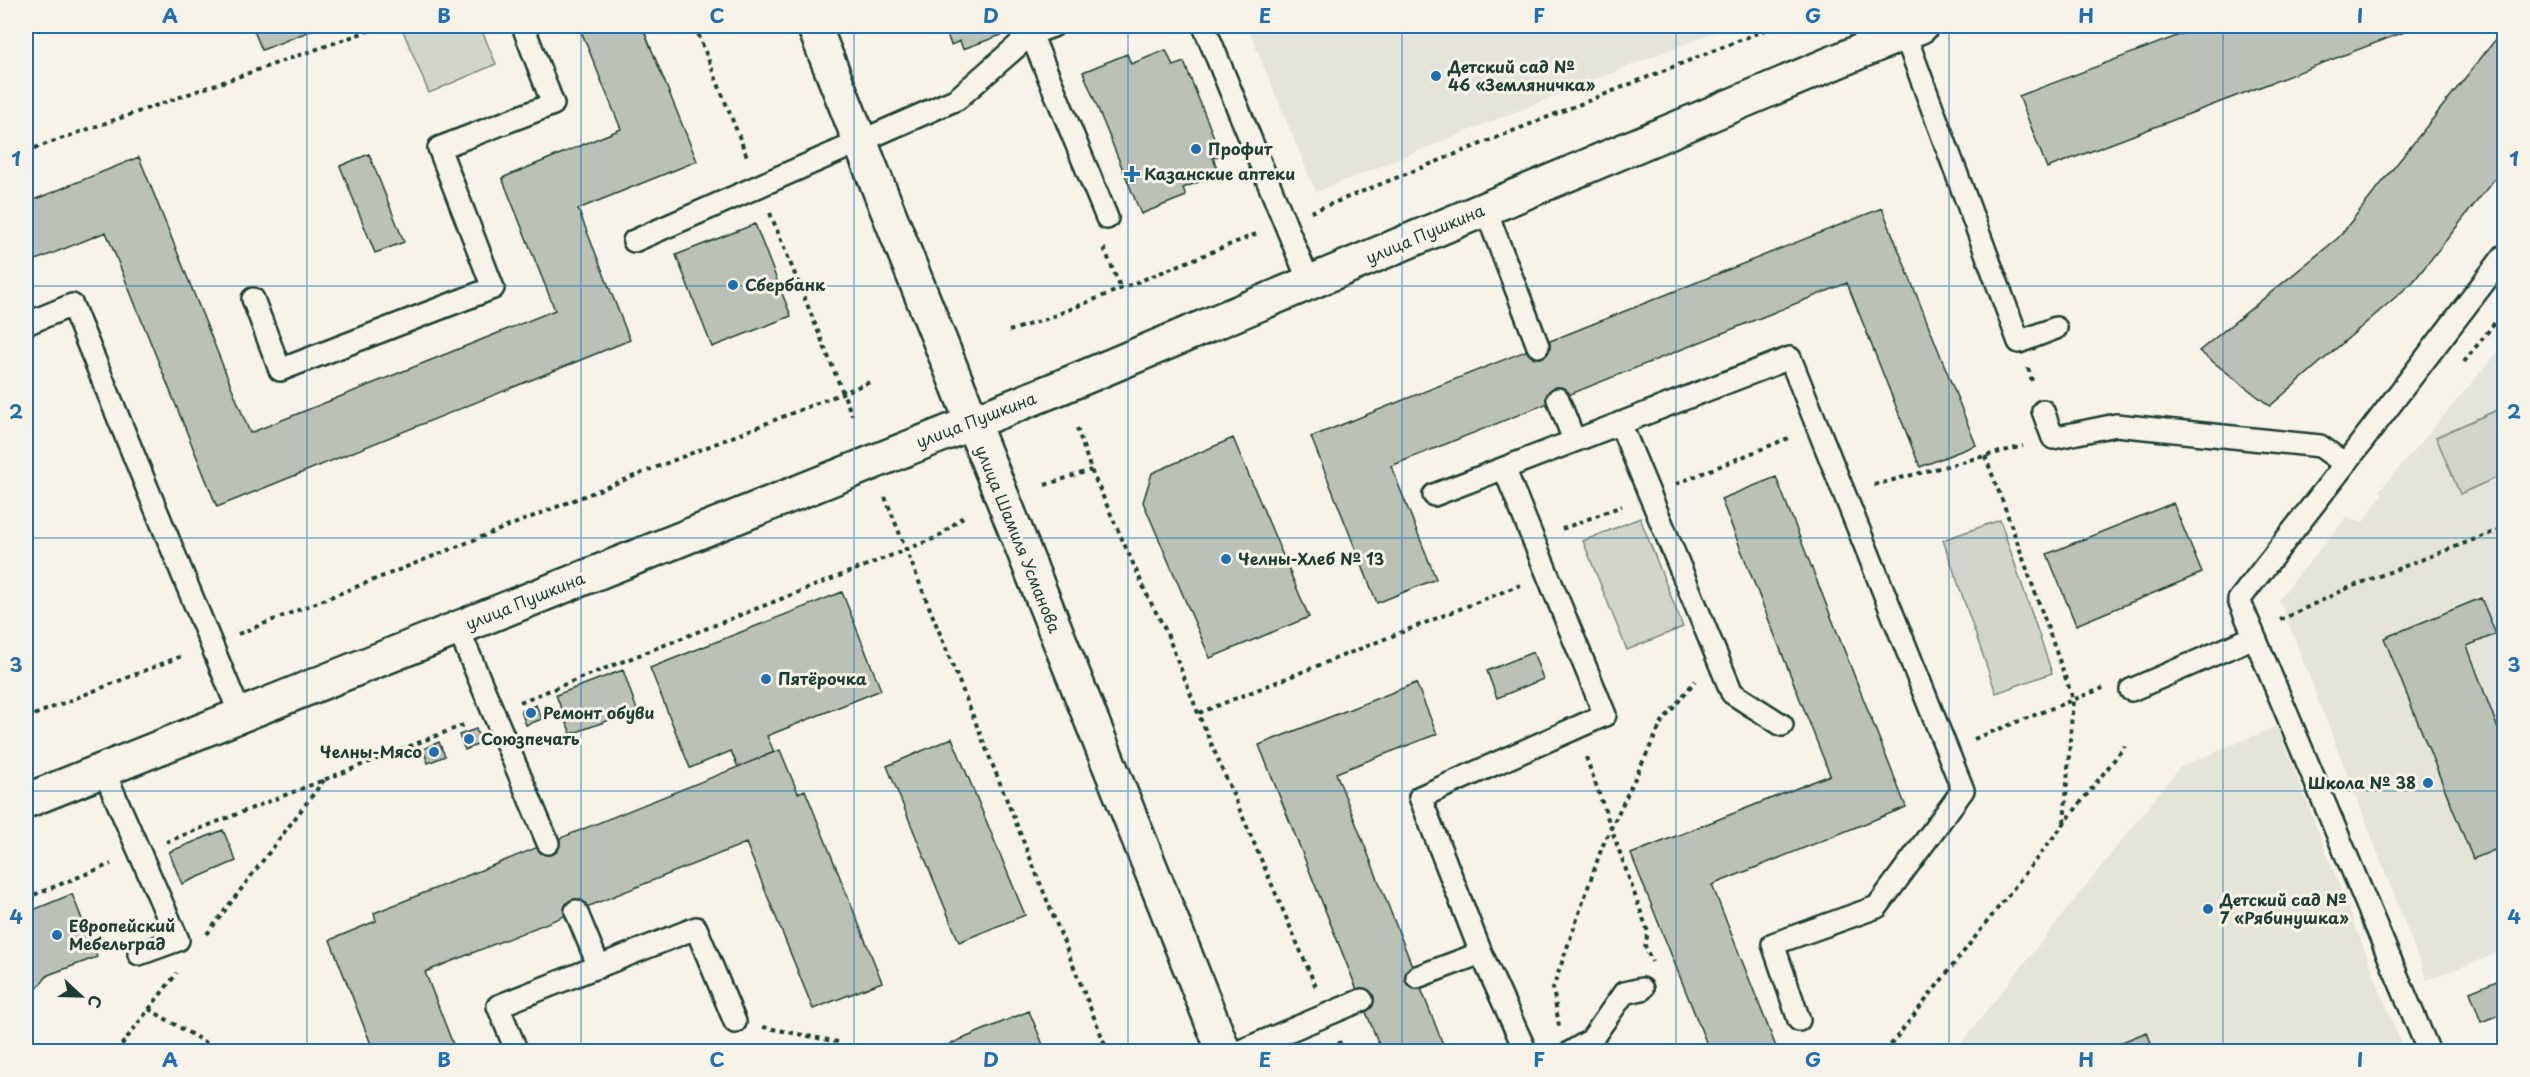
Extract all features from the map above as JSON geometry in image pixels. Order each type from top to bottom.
[{"type":"street","name":"улица Шамиля Усманова","points":[[814,26],[1224,1052]]},
{"type":"street","name":"улица Пушкина","points":[[26,801],[1310,284],[1912,29]]},
{"type":"lane","points":[[253,299],[280,370],[493,288],[439,148],[553,104],[523,26]]},
{"type":"lane","points":[[634,241],[957,99],[1031,34],[1053,26]]},
{"type":"lane","points":[[1204,26],[1310,284]]},
{"type":"lane","points":[[1912,29],[2019,342],[2056,328]]},
{"type":"lane","points":[[1031,34],[1107,218]]},
{"type":"lane","points":[[1485,208],[1538,346]]},
{"type":"lane","points":[[2429,1052],[2239,600],[2505,256]]},
{"type":"lane","points":[[26,324],[72,305],[240,714]]},
{"type":"lane","points":[[1434,495],[1790,358],[1962,790],[1876,907],[1773,944],[1799,1020]]},
{"type":"lane","points":[[1558,399],[1574,440]]},
{"type":"lane","points":[[2043,411],[2053,438],[2116,425],[2320,446],[2345,464]]},
{"type":"lane","points":[[1620,423],[1732,693],[1782,725]]},
{"type":"lane","points":[[1504,468],[1605,715],[1420,797],[1481,953],[1526,1052]]},
{"type":"lane","points":[[458,628],[548,843]]},
{"type":"lane","points":[[2131,690],[2254,637]]},
{"type":"lane","points":[[104,769],[178,940],[139,954]]},
{"type":"lane","points":[[576,911],[598,967]]},
{"type":"lane","points":[[517,1052],[498,1006],[696,928],[735,1022]]},
{"type":"lane","points":[[1417,977],[1481,953]]},
{"type":"lane","points":[[1571,1052],[1591,1040],[1624,993],[1642,989]]},
{"type":"lane","points":[[1239,1052],[1362,1000]]},
{"type":"path","points":[[26,152],[374,29],[374,26]]},
{"type":"path","points":[[694,26],[852,415]]},
{"type":"path","points":[[1009,331],[1046,319],[1775,26]]},
{"type":"path","points":[[2019,342],[2043,411]]},
{"type":"path","points":[[26,718],[870,382]]},
{"type":"path","points":[[1077,428],[1091,470],[1149,600],[1166,631],[1198,713],[1343,1052]]},
{"type":"path","points":[[1844,493],[2053,438]]},
{"type":"path","points":[[1985,456],[2073,699],[2064,824]]},
{"type":"path","points":[[1045,485],[1091,470]]},
{"type":"path","points":[[884,496],[1108,1052]]},
{"type":"path","points":[[26,898],[938,537],[964,516]]},
{"type":"path","points":[[2254,637],[2286,616],[2327,597],[2505,528]]},
{"type":"path","points":[[1198,713],[1546,574]]},
{"type":"path","points":[[1559,1030],[1553,988],[1602,847],[1662,722],[1717,655]]},
{"type":"path","points":[[1947,750],[2101,687],[2131,690]]},
{"type":"path","points":[[1576,728],[1647,932],[1645,946],[1655,968]]},
{"type":"path","points":[[1886,1052],[2125,746]]},
{"type":"path","points":[[205,936],[325,779]]},
{"type":"path","points":[[116,1052],[184,963]]},
{"type":"path","points":[[149,1009],[221,1052]]},
{"type":"path","points":[[735,1022],[838,1042]]},
{"type":"shaded area","points":[[401,26],[480,26],[496,64],[429,93]]},
{"type":"shaded area","name":"Детский сад № 46 «Земляничка»","points":[[1247,26],[1729,26],[1316,192]]},
{"type":"shaded area","name":"Школа № 38","points":[[2504,345],[2504,951],[2427,980],[2279,599],[2347,516],[2363,522],[2382,494],[2380,490]]},
{"type":"shaded area","points":[[2504,407],[2504,474],[2460,494],[2436,437]]},
{"type":"shaded area","points":[[1640,518],[1683,627],[1627,650],[1583,541]]},
{"type":"shaded area","points":[[2000,520],[2052,673],[1996,693],[1943,540]]},
{"type":"shaded area","name":"Детский сад № 7 «Рябинушка»","points":[[2277,726],[2404,1051],[1954,1052],[2180,767]]},
{"type":"building","points":[[252,26],[314,26],[315,29],[262,50]]},
{"type":"building","points":[[579,26],[642,26],[697,161],[578,209],[630,340],[217,507],[106,232],[26,264],[26,203],[139,157],[250,433],[555,310],[502,178],[621,129]]},
{"type":"building","points":[[953,26],[1001,26],[1004,34],[963,49],[960,41],[951,45],[945,29]]},
{"type":"building","points":[[2203,26],[2420,26],[2047,168],[2019,96]]},
{"type":"building","points":[[2504,29],[2504,167],[2413,282],[2270,406],[2199,351],[2338,238]]},
{"type":"building","points":[[1166,50],[1173,66],[1184,62],[1221,155],[1213,158],[1219,174],[1183,188],[1186,196],[1141,214],[1083,72],[1127,54],[1131,64]]},
{"type":"building","points":[[369,154],[404,242],[375,253],[340,166]]},
{"type":"building","points":[[1882,208],[1976,445],[1920,467],[1847,283],[1391,466],[1436,579],[1377,603],[1311,437]]},
{"type":"building","name":"Сбербанк","points":[[755,224],[791,316],[712,347],[676,255]]},
{"type":"building","name":"Челны-Хлеб № 13","points":[[1233,438],[1309,617],[1210,658],[1143,502],[1152,473]]},
{"type":"building","points":[[1776,477],[1906,807],[1712,885],[1778,1052],[1710,1052],[1631,854],[1830,775],[1721,499]]},
{"type":"building","points":[[2173,503],[2202,573],[2076,625],[2047,554]]},
{"type":"building","name":"Пятёрочка","points":[[842,592],[881,690],[767,736],[774,752],[738,767],[731,751],[690,768],[650,668]]},
{"type":"building","points":[[2481,598],[2496,634],[2467,646],[2504,745],[2504,846],[2473,859],[2384,638]]},
{"type":"building","points":[[1533,652],[1543,679],[1497,698],[1487,671]]},
{"type":"building","points":[[623,670],[637,710],[571,734],[556,695]]},
{"type":"building","points":[[1416,683],[1437,734],[1336,773],[1446,1052],[1382,1052],[1259,745]]},
{"type":"building","points":[[536,705],[542,719],[526,725],[521,711]]},
{"type":"building","points":[[476,729],[481,743],[465,750],[459,735]]},
{"type":"building","points":[[952,738],[1025,915],[959,942],[887,766]]},
{"type":"building","points":[[439,742],[445,756],[428,763],[423,749]]},
{"type":"building","points":[[780,750],[798,793],[805,790],[882,982],[813,1009],[746,843],[425,972],[456,1052],[374,1052],[330,940],[376,921],[374,913]]},
{"type":"building","points":[[223,830],[236,861],[182,884],[169,852]]},
{"type":"building","name":"Европейский Мебельград","points":[[72,894],[97,957],[48,975],[26,1002],[26,913]]},
{"type":"building","points":[[2504,978],[2504,1013],[2481,1022],[2470,992]]},
{"type":"building","points":[[1029,1011],[1046,1052],[931,1052]]},
{"type":"building","points":[[2147,1032],[2154,1052],[2097,1052]]},
{"type":"place","name":"Детский сад № 46 «Земляничка»","points":[[1436,76]]},
{"type":"place","name":"Профит","points":[[1196,149]]},
{"type":"place","name":"Казанские аптеки","points":[[1132,174]]},
{"type":"place","name":"Сбербанк","points":[[733,285]]},
{"type":"place","name":"Челны-Хлеб № 13","points":[[1226,559]]},
{"type":"place","name":"Пятёрочка","points":[[766,679]]},
{"type":"place","name":"Ремонт обуви","points":[[531,713]]},
{"type":"place","name":"Союзпечать","points":[[469,739]]},
{"type":"place","name":"Челны-Мясо","points":[[434,752]]},
{"type":"place","name":"Школа № 38","points":[[2428,783]]},
{"type":"place","name":"Детский сад № 7 «Рябинушка»","points":[[2208,909]]},
{"type":"place","name":"Европейский Мебельград","points":[[57,935]]}]
